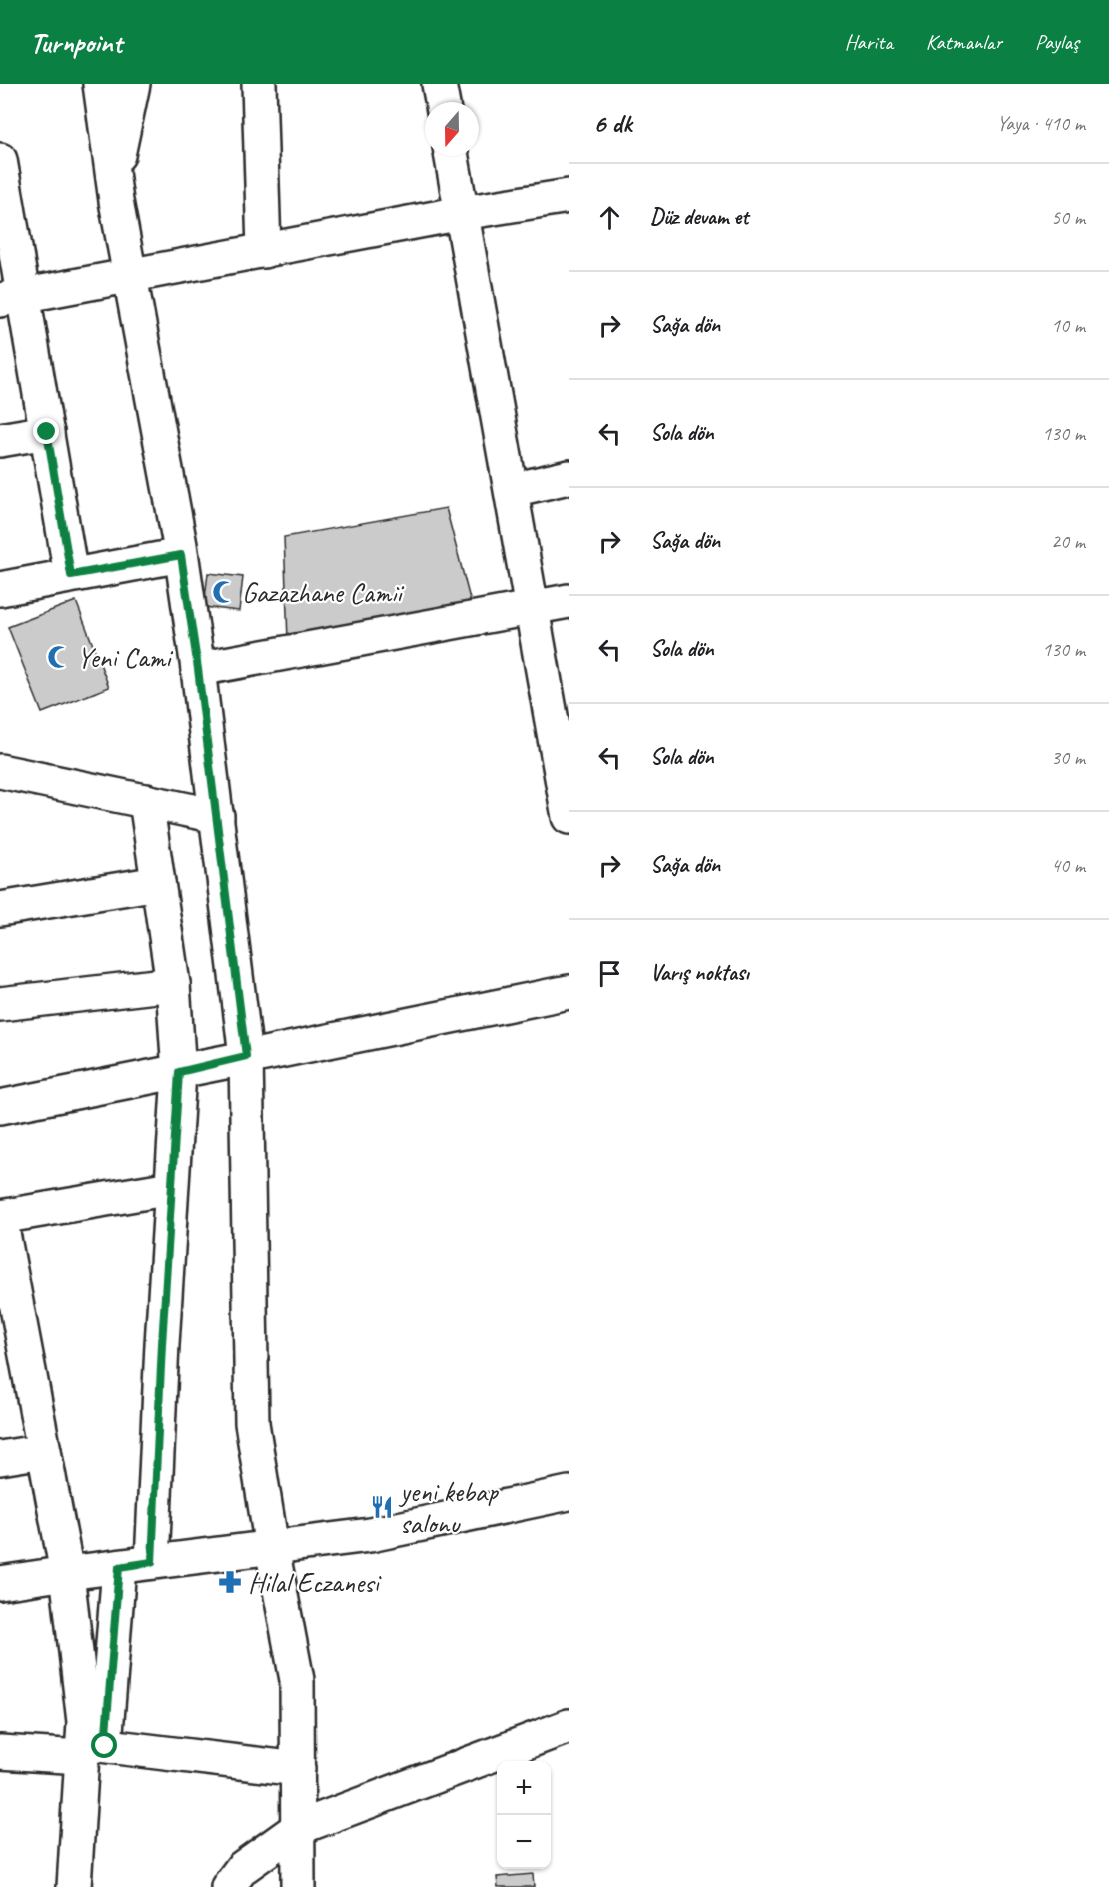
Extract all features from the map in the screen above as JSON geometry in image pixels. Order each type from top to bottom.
[{"type":"street","points":[[100,84],[113,180],[181,555],[198,669],[246,1056],[252,1424],[297,1680],[298,1887]]},
{"type":"street","points":[[113,180],[134,84]]},
{"type":"street","points":[[259,84],[264,251]]},
{"type":"street","points":[[439,84],[442,102]]},
{"type":"street","points":[[452,156],[569,817]]},
{"type":"street","points":[[0,160],[12,298],[47,432],[71,575]]},
{"type":"street","points":[[12,298],[462,213],[569,196]]},
{"type":"street","points":[[0,440],[47,432]]},
{"type":"street","points":[[512,490],[569,477]]},
{"type":"street","points":[[0,589],[181,555]]},
{"type":"street","points":[[198,669],[569,601]]},
{"type":"street","points":[[0,771],[217,816]]},
{"type":"street","points":[[146,801],[173,984],[179,1072],[162,1344],[152,1562]]},
{"type":"street","points":[[0,909],[158,882]]},
{"type":"street","points":[[0,1004],[173,984]]},
{"type":"street","points":[[0,1107],[569,992]]},
{"type":"street","points":[[90,1748],[84,1722],[67,1573],[44,1451],[11,1340],[0,1217],[171,1188]]},
{"type":"street","points":[[0,1458],[44,1451]]},
{"type":"street","points":[[0,1583],[370,1535],[569,1493]]},
{"type":"street","points":[[74,1887],[90,1748],[119,1567]]},
{"type":"street","points":[[228,1887],[242,1868],[298,1828],[569,1726]]},
{"type":"street","points":[[0,1752],[90,1748],[298,1769]]},
{"type":"building","points":[[446,508],[471,603],[288,640],[284,537]]},
{"type":"building","name":"Gazazhane Camii","points":[[208,573],[243,577],[239,611],[204,607]]},
{"type":"building","name":"Yeni Cami","points":[[76,601],[109,687],[42,713],[8,627]]},
{"type":"building","points":[[533,1874],[534,1887],[498,1887],[497,1877]]},
{"type":"place","name":"Gazazhane Camii","points":[[224,592]]},
{"type":"place","name":"Yeni Cami","points":[[59,657]]},
{"type":"place","name":"yeni kebap salonu","points":[[382,1507]]},
{"type":"place","name":"Hilal Eczanesi","points":[[230,1582]]},
{"type":"route","points":[[47,432],[71,575],[181,555],[198,669],[246,1056],[179,1072],[162,1344],[152,1562],[119,1567],[105,1746]]}]
